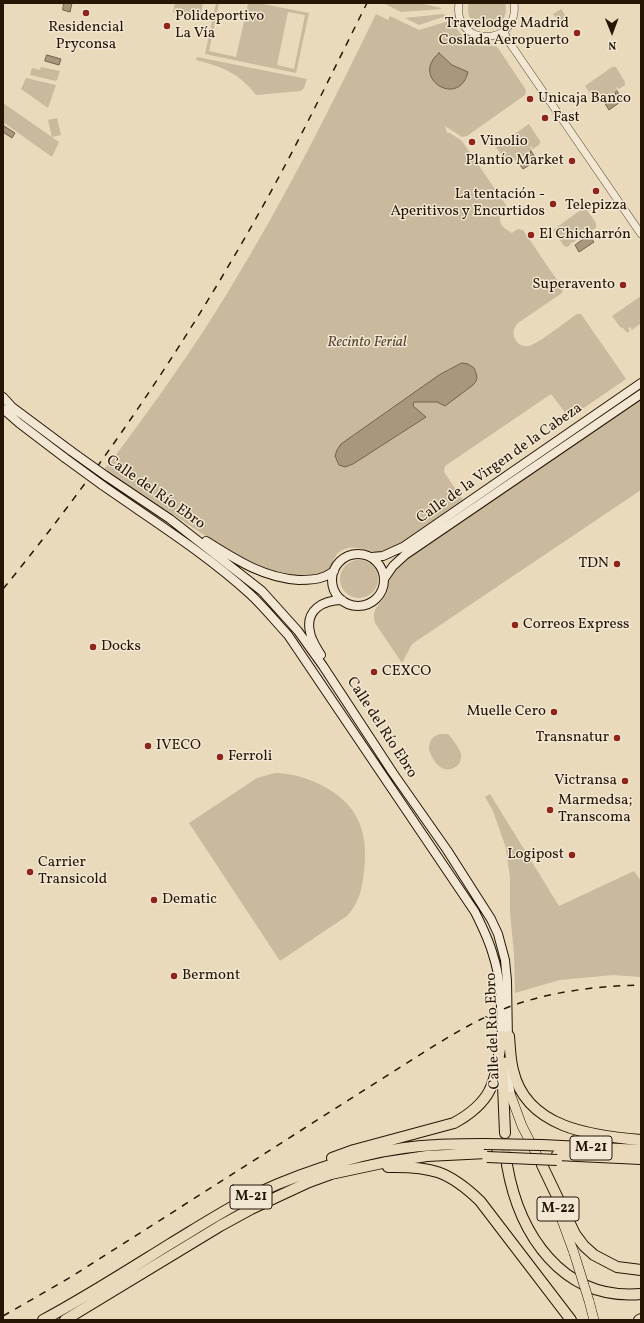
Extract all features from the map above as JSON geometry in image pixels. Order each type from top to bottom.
[{"type":"highway","points":[[505,1036],[518,1084],[524,1097],[534,1107],[554,1121],[579,1131],[613,1138],[641,1140]]},
{"type":"highway","points":[[246,1199],[276,1181],[326,1160],[354,1150],[422,1133],[454,1123],[467,1116],[488,1095],[493,1084],[505,1036]]},
{"type":"highway","points":[[502,1062],[505,1133]]},
{"type":"highway","name":"M-22","points":[[511,1096],[519,1118],[542,1165],[574,1253],[590,1301],[594,1320]]},
{"type":"highway","name":"M-21","points":[[43,1320],[102,1286],[215,1216],[246,1199],[306,1173],[356,1158],[396,1150],[434,1145],[557,1157],[641,1159]]},
{"type":"highway","name":"M-21","points":[[65,1320],[220,1226],[282,1194],[331,1174],[358,1167],[427,1156],[451,1155],[542,1145],[641,1150]]},
{"type":"highway","points":[[557,1157],[641,1164]]},
{"type":"highway","points":[[507,1165],[513,1193],[526,1226],[547,1256],[559,1268],[574,1279],[601,1291],[622,1294],[641,1294]]},
{"type":"highway","points":[[542,1165],[575,1234],[584,1246],[594,1255],[617,1267],[641,1270]]},
{"type":"highway","points":[[282,1194],[353,1174],[388,1167],[411,1166],[432,1170],[451,1177],[466,1187],[480,1201],[572,1320]]},
{"type":"main road","name":"Calle de la Virgen de la Cabeza","points":[[371,557],[383,556],[403,547],[641,384]]},
{"type":"main road","name":"Calle de la Virgen de la Cabeza","points":[[384,579],[398,560],[641,394]]},
{"type":"main road","name":"Calle del Río Ebro","points":[[3,397],[12,407],[106,476],[170,519],[262,591],[281,610],[298,631],[323,666],[393,773],[451,856],[491,919],[498,934],[505,960],[507,981],[505,1036],[502,1062],[511,1096]]},
{"type":"main road","name":"Calle del Río Ebro","points":[[3,409],[65,458],[226,574],[251,595],[288,635],[475,912],[485,932],[496,963],[511,1096]]},
{"type":"main road","points":[[170,519],[246,566],[264,574],[302,580],[324,577],[334,571]]},
{"type":"main road","points":[[354,554],[363,554],[371,557],[380,566],[384,579],[380,595],[373,601],[358,606],[342,600],[336,594],[332,579],[338,563],[345,557],[354,554]]},
{"type":"main road","points":[[342,600],[332,600],[319,606],[310,619],[310,633],[353,711]]},
{"type":"street","points":[[457,3],[462,23],[472,33],[481,36],[491,36],[504,31],[509,25],[513,18],[514,3]]},
{"type":"street","points":[[504,31],[507,38],[641,234]]},
{"type":"green space","points":[[175,3],[203,3],[200,18],[173,12]]},
{"type":"green space","points":[[216,3],[219,3],[209,51],[236,57],[248,4],[245,3],[258,3],[309,13],[296,73],[205,54]],"holes":[[[288,12],[305,15],[294,69],[277,65]]]},
{"type":"green space","points":[[383,3],[419,3],[441,9],[401,12]]},
{"type":"green space","points":[[469,3],[505,3],[505,14],[501,21],[495,26],[487,27],[479,25],[472,21],[468,13]]},
{"type":"green space","points":[[561,9],[569,21],[561,26],[553,14]]},
{"type":"green space","name":"Recinto Ferial","points":[[376,14],[388,20],[390,16],[419,30],[452,20],[465,38],[480,45],[494,46],[498,48],[526,90],[525,95],[467,136],[462,137],[445,126],[447,133],[450,133],[462,141],[506,205],[505,209],[500,213],[500,221],[502,226],[512,233],[518,229],[523,230],[563,289],[562,293],[518,323],[514,331],[515,339],[520,345],[529,346],[546,337],[577,314],[581,314],[626,379],[569,418],[551,394],[445,466],[444,472],[463,500],[390,550],[377,552],[349,548],[338,553],[331,566],[326,571],[310,576],[289,575],[259,567],[233,554],[104,469],[158,398],[215,314],[268,224],[341,85]]},
{"type":"green space","points":[[443,14],[446,16],[419,25],[405,18]]},
{"type":"green space","points":[[197,57],[307,79],[304,88],[301,91],[256,95],[250,87],[237,76],[222,68],[196,60]]},
{"type":"green space","points":[[41,67],[60,71],[57,80],[30,75],[32,68],[40,70]]},
{"type":"green space","points":[[612,67],[616,67],[625,82],[625,85],[619,89],[617,87],[616,88],[618,90],[602,101],[600,99],[600,102],[597,104],[585,86]]},
{"type":"green space","points":[[26,78],[56,85],[48,108],[21,89]]},
{"type":"green space","points":[[3,103],[59,142],[52,157],[3,122]]},
{"type":"green space","points":[[57,118],[61,135],[52,137],[48,120]]},
{"type":"green space","points":[[529,124],[540,141],[540,144],[533,149],[531,146],[530,147],[532,150],[516,161],[514,158],[509,162],[506,162],[496,147]]},
{"type":"green space","points":[[585,207],[596,223],[596,228],[590,231],[587,230],[588,232],[572,243],[570,242],[571,244],[567,247],[564,246],[553,230]]},
{"type":"green space","points":[[641,296],[641,323],[632,330],[630,327],[628,328],[630,331],[627,333],[620,327],[612,316]]},
{"type":"green space","points":[[641,399],[641,490],[412,644],[402,663],[375,623],[374,618],[375,610],[388,592],[389,581],[398,566]]},
{"type":"green space","points":[[355,560],[363,560],[370,563],[375,568],[378,579],[375,590],[370,595],[363,598],[355,598],[348,595],[343,590],[340,583],[340,575],[343,568],[348,563]]},
{"type":"green space","points":[[441,734],[448,734],[460,750],[460,763],[454,768],[446,769],[439,766],[429,750],[432,739]]},
{"type":"green space","points":[[275,773],[308,779],[332,791],[343,799],[358,819],[362,830],[365,857],[361,890],[357,901],[347,916],[280,961],[189,823],[257,778]]},
{"type":"green space","points":[[490,794],[559,906],[634,871],[641,881],[641,977],[613,975],[560,980],[515,993],[514,954],[510,912],[510,877],[505,845],[493,811],[485,797]]},
{"type":"shaded area","points":[[64,3],[72,3],[70,12],[63,10]]},
{"type":"shaded area","points":[[439,53],[452,65],[468,72],[463,83],[455,88],[447,89],[439,86],[433,80],[430,72],[431,63]]},
{"type":"shaded area","points":[[47,55],[61,59],[59,65],[45,61]]},
{"type":"shaded area","points":[[617,91],[623,100],[609,110],[604,102],[616,94],[615,93]]},
{"type":"shaded area","points":[[4,126],[15,133],[12,138],[3,132]]},
{"type":"shaded area","points":[[531,151],[537,160],[523,169],[518,162],[530,154]]},
{"type":"shaded area","points":[[588,234],[594,242],[579,252],[575,245]]},
{"type":"shaded area","points":[[462,363],[468,364],[474,368],[477,377],[473,385],[445,406],[437,402],[414,402],[413,406],[426,417],[353,464],[345,467],[339,465],[335,456],[341,444],[439,375]]},
{"type":"tunnel","points":[[505,1133],[507,1165]]},
{"type":"railway","points":[[3,589],[39,545],[107,453],[171,359],[201,311],[231,262],[273,187],[367,3]]},
{"type":"railway","points":[[3,1316],[71,1277],[421,1054],[466,1027],[498,1011],[545,996],[593,988],[641,985]]},
{"type":"place","name":"Residencial Pryconsa","points":[[86,13]]},
{"type":"place","name":"Polideportivo La Vía","points":[[167,26]]},
{"type":"place","name":"Travelodge Madrid Coslada Aeropuerto","points":[[577,33]]},
{"type":"place","name":"Unicaja Banco","points":[[530,99]]},
{"type":"place","name":"Fast","points":[[545,118]]},
{"type":"place","name":"Vinolio","points":[[472,142]]},
{"type":"place","name":"Plantío Market","points":[[572,161]]},
{"type":"place","name":"Telepizza","points":[[596,191]]},
{"type":"place","name":"La tentación - Aperitivos y Encurtidos","points":[[553,204]]},
{"type":"place","name":"El Chicharrón","points":[[531,235]]},
{"type":"place","name":"Superavento","points":[[623,285]]},
{"type":"place","name":"TDN","points":[[617,564]]},
{"type":"place","name":"Correos Express","points":[[515,625]]},
{"type":"place","name":"Docks","points":[[93,647]]},
{"type":"place","name":"CEXCO","points":[[374,672]]},
{"type":"place","name":"Muelle Cero","points":[[554,712]]},
{"type":"place","name":"Transnatur","points":[[617,738]]},
{"type":"place","name":"IVECO","points":[[148,746]]},
{"type":"place","name":"Ferroli","points":[[220,757]]},
{"type":"place","name":"Victransa","points":[[625,781]]},
{"type":"place","name":"Marmedsa; Transcoma","points":[[550,810]]},
{"type":"place","name":"Logipost","points":[[572,855]]},
{"type":"place","name":"Carrier Transicold","points":[[30,872]]},
{"type":"place","name":"Dematic","points":[[154,900]]},
{"type":"place","name":"Bermont","points":[[174,976]]}]
